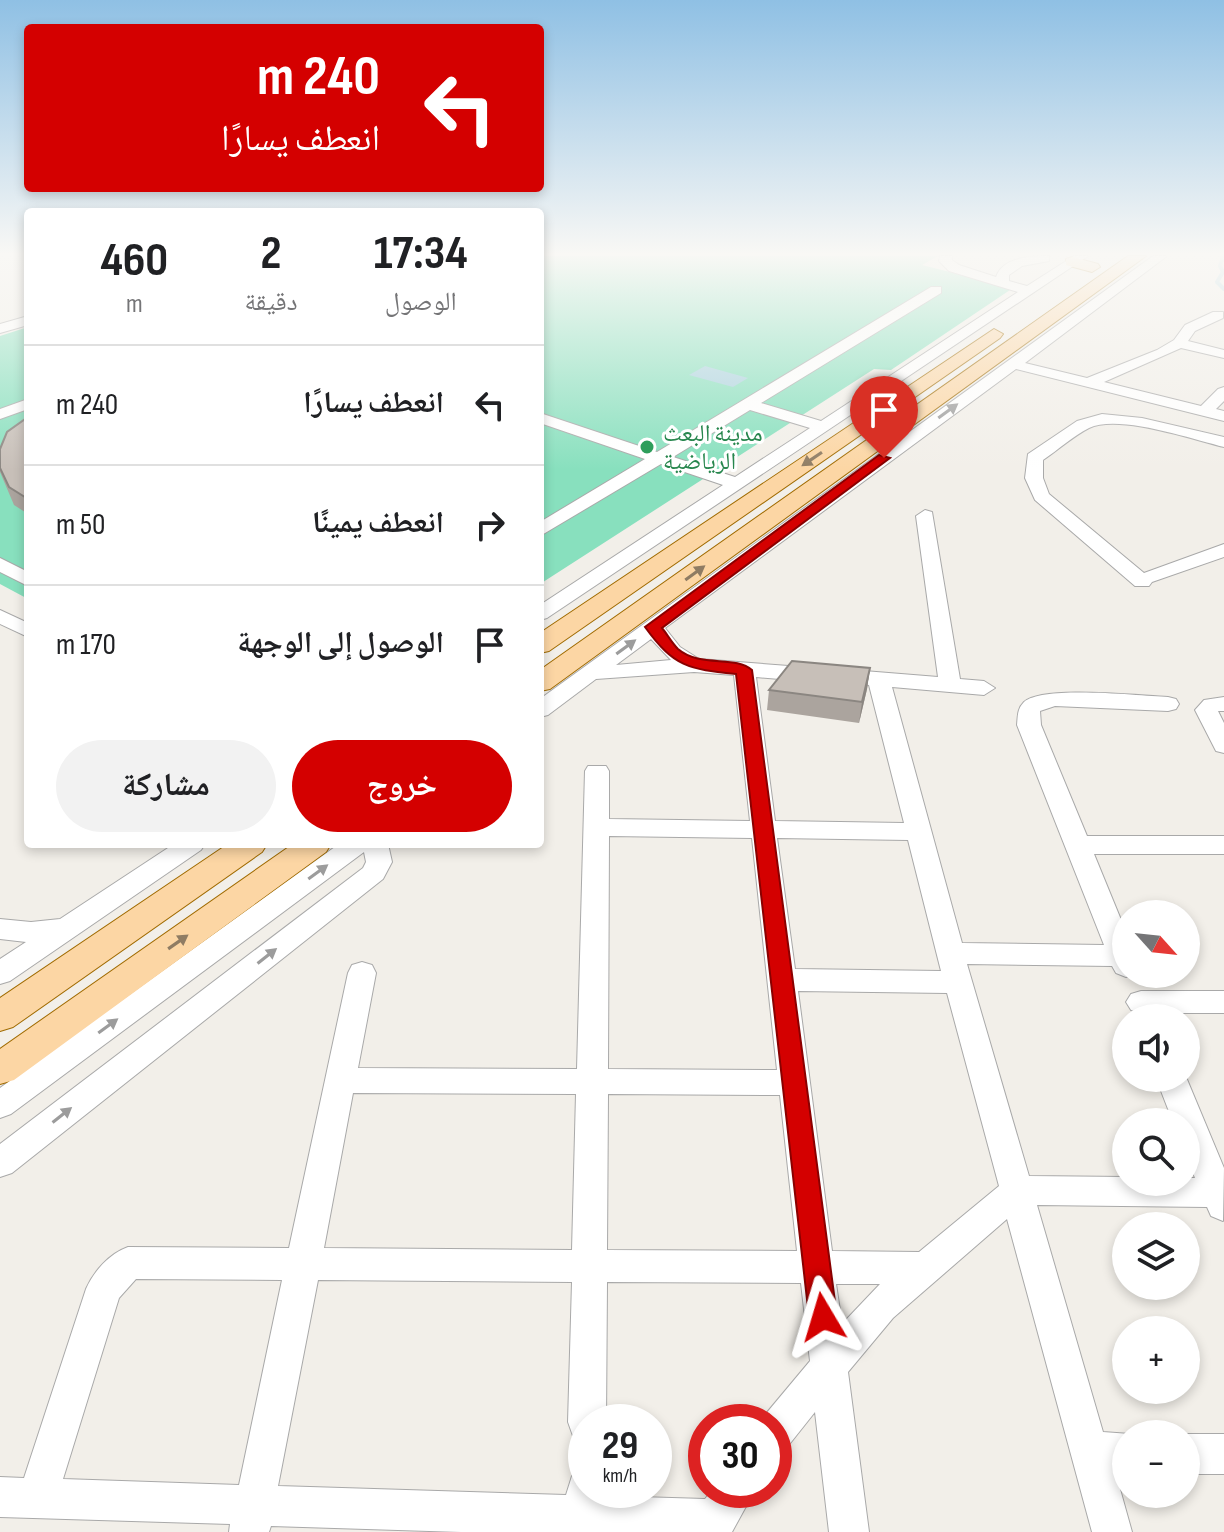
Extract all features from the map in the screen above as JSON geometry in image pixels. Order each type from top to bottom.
[{"type":"main road","points":[[544,642],[992,327]]},
{"type":"main road","points":[[544,680],[1038,327]]},
{"type":"main road","points":[[0,1017],[245,848]]},
{"type":"main road","points":[[0,1069],[309,848]]},
{"type":"street","points":[[544,528],[874,327]]},
{"type":"street","points":[[544,611],[973,327]]},
{"type":"street","points":[[544,707],[1062,327]]},
{"type":"street","points":[[1087,383],[1179,343],[1191,327]]},
{"type":"street","points":[[1179,343],[1224,354]]},
{"type":"street","points":[[1012,364],[1224,416]]},
{"type":"street","points":[[1204,412],[1224,392]]},
{"type":"street","points":[[747,404],[823,427]]},
{"type":"street","points":[[0,414],[24,405]]},
{"type":"street","points":[[544,419],[737,484]]},
{"type":"street","points":[[1224,442],[1142,423],[1102,419],[1083,425],[1034,458],[1032,471],[1041,496],[1147,579],[1224,550]]},
{"type":"street","points":[[925,516],[950,685]]},
{"type":"street","points":[[0,564],[24,578]]},
{"type":"street","points":[[0,585],[24,578]]},
{"type":"street","points":[[0,616],[24,629]]},
{"type":"street","points":[[653,627],[672,652],[694,665]]},
{"type":"street","points":[[590,673],[694,665],[984,688]]},
{"type":"street","points":[[744,670],[849,1532]]},
{"type":"street","points":[[854,678],[921,832],[1018,1190],[1108,1452],[1112,1532]]},
{"type":"street","points":[[1112,931],[1029,725],[1029,710],[1042,700],[1055,699],[1168,704]]},
{"type":"street","points":[[1215,709],[1224,746]]},
{"type":"street","points":[[587,1404],[597,771]]},
{"type":"street","points":[[596,827],[921,832]]},
{"type":"street","points":[[1077,845],[1224,845]]},
{"type":"street","points":[[0,973],[186,848]]},
{"type":"street","points":[[0,1105],[352,848]]},
{"type":"street","points":[[0,1163],[374,873],[379,862],[376,848]]},
{"type":"street","points":[[0,929],[31,932],[66,929]]},
{"type":"street","points":[[782,980],[956,968],[1112,965]]},
{"type":"street","points":[[252,1518],[362,973]]},
{"type":"street","points":[[1200,1004],[1224,1002]]},
{"type":"street","points":[[341,1080],[794,1083]]},
{"type":"street","points":[[792,1411],[880,1306],[1018,1190],[1222,1198],[1177,1092]]},
{"type":"street","points":[[719,1514],[586,1512],[252,1518],[18,1498],[104,1289],[128,1263],[923,1268]]},
{"type":"street","points":[[1200,1454],[1224,1454]]},
{"type":"green space","name":"مدينة البعث الرياضية","points":[[544,327],[954,327],[891,370],[874,369],[544,581]]},
{"type":"green space","points":[[24,328],[24,597],[0,584],[0,336]]},
{"type":"water","points":[[705,366],[748,378],[733,387],[689,375]]},
{"type":"building","points":[[24,420],[24,496],[9,487],[0,468],[0,449],[7,432]]},
{"type":"building","points":[[792,661],[870,668],[862,702],[769,690]]},
{"type":"place","name":"مدينة البعث الرياضية","points":[[647,447]]},
{"type":"route","points":[[823,1317],[744,670],[694,665],[672,652],[653,627],[884,458]]}]
